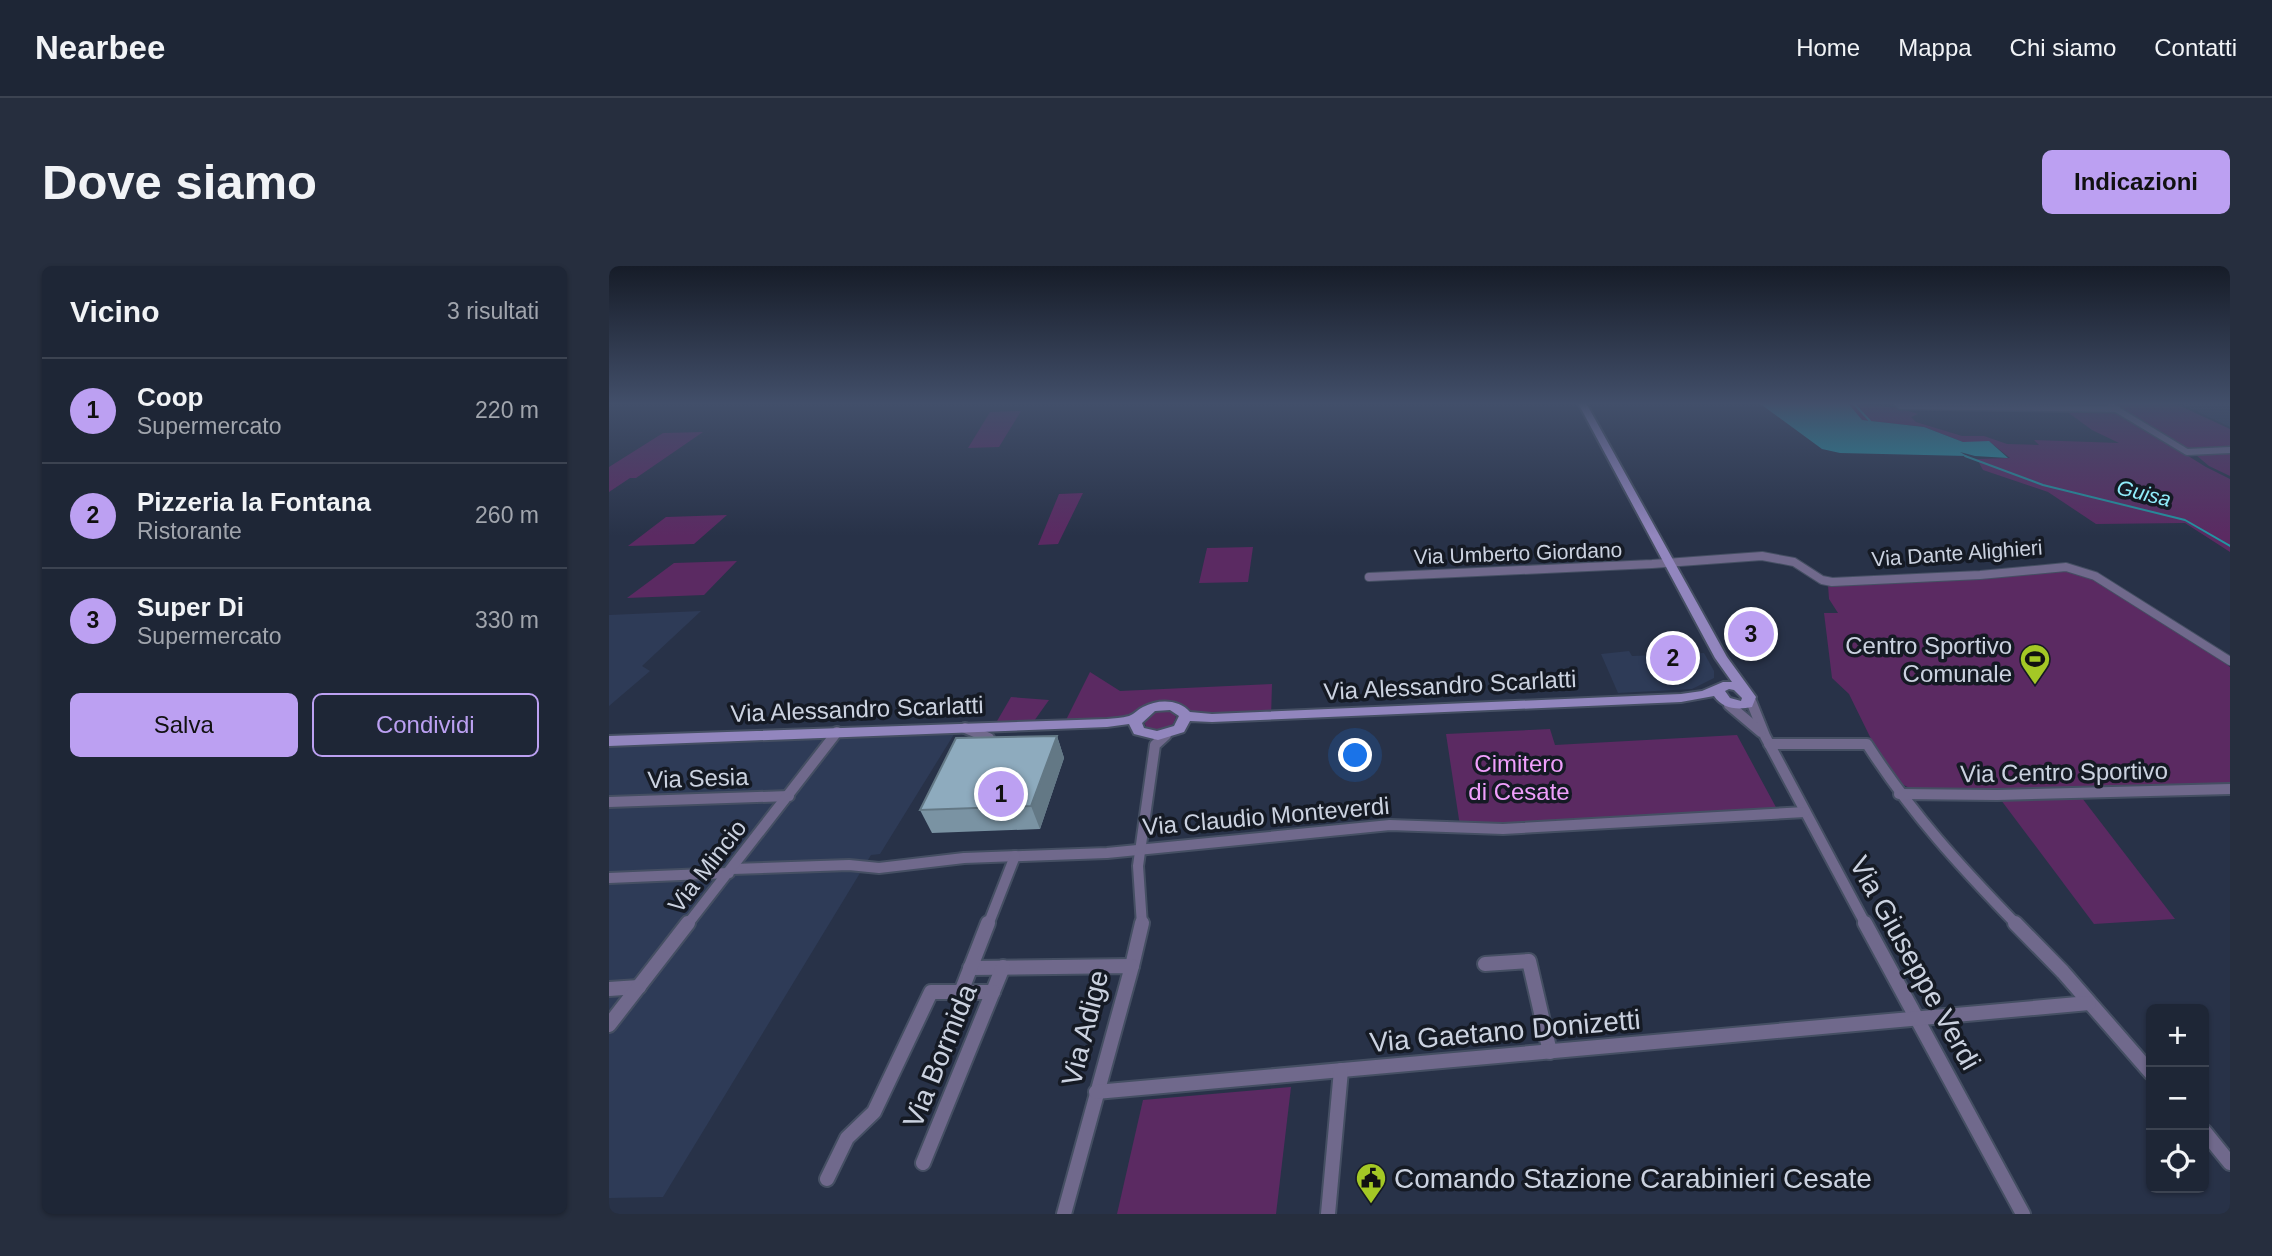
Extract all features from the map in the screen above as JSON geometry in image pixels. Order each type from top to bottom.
[{"type":"street","name":"Via Giuseppe Verdi","points":[[1605,447],[1721,658],[1747,694],[1767,740],[1805,812],[2023,1214]]},
{"type":"street","points":[[2179,447],[2187,452],[2230,450]]},
{"type":"street","name":"Via Dante Alighieri","points":[[1668,562],[1776,557],[1794,562],[1822,580],[1832,582],[1980,575],[2066,567],[2079,569],[2095,576],[2230,661]]},
{"type":"street","name":"Via Umberto Giordano","points":[[1369,576],[1668,562]]},
{"type":"street","points":[[1718,688],[1738,687],[1747,694],[1747,704],[1728,704],[1718,688],[1721,658]]},
{"type":"street","name":"Via Alessandro Scarlatti","points":[[1691,697],[1718,688]]},
{"type":"street","name":"Via Alessandro Scarlatti","points":[[1184,720],[1691,697],[1728,704]]},
{"type":"street","name":"Via Giuseppe Verdi","points":[[1728,704],[1767,740]]},
{"type":"street","points":[[1132,966],[1142,923],[1138,884],[1146,778],[1157,739],[1184,720],[1177,708],[1161,706],[1149,709],[1136,723],[1157,739]]},
{"type":"street","name":"Via Alessandro Scarlatti","points":[[609,741],[1136,723]]},
{"type":"street","points":[[965,728],[989,738]]},
{"type":"street","name":"Via Mincio","points":[[609,1025],[837,732]]},
{"type":"street","points":[[1767,740],[1867,744],[1899,794],[1975,883],[2017,923],[2146,1067]]},
{"type":"street","name":"Via Centro Sportivo","points":[[1899,794],[1997,795],[2230,789]]},
{"type":"street","name":"Via Sesia","points":[[609,802],[789,796]]},
{"type":"street","name":"Via Claudio Monteverdi","points":[[609,878],[849,865],[879,869],[947,860],[1015,856],[1041,850],[1140,849],[1390,825],[1503,829],[1805,812]]},
{"type":"street","points":[[961,992],[1015,856]]},
{"type":"street","points":[[1485,964],[1529,961],[1549,1052]]},
{"type":"street","name":"Via Adige","points":[[970,968],[1132,966],[1064,1214]]},
{"type":"street","name":"Via Bormida","points":[[923,1163],[1003,967]]},
{"type":"street","points":[[609,989],[639,987]]},
{"type":"street","points":[[827,1179],[847,1138],[874,1112],[931,992],[993,992]]},
{"type":"street","name":"Via Gaetano Donizetti","points":[[1096,1092],[2089,1003]]},
{"type":"street","points":[[1328,1214],[1341,1070]]},
{"type":"street","points":[[2209,1137],[2230,1163]]},
{"type":"shaded area","points":[[1820,447],[1996,447],[2008,458],[1975,456],[1960,452],[1967,456],[1840,453]]},
{"type":"shaded area","points":[[701,611],[642,666],[650,671],[609,706],[609,615]]},
{"type":"shaded area","points":[[1629,651],[1632,656],[1704,653],[1714,671],[1714,678],[1692,689],[1618,693],[1601,654]]},
{"type":"shaded area","points":[[956,731],[880,854],[871,855],[663,1197],[609,1198],[609,747]]},
{"type":"green space","points":[[640,447],[681,447],[636,478],[630,478],[609,492],[609,467]]},
{"type":"green space","points":[[1997,447],[2174,447],[2230,479],[2230,552],[2185,523],[2096,524],[2048,492],[1983,470],[1977,459],[2010,458]]},
{"type":"green space","points":[[2186,447],[2230,447],[2230,476],[2209,466]]},
{"type":"green space","points":[[1083,493],[1058,544],[1038,545],[1059,494]]},
{"type":"green space","points":[[727,515],[694,544],[628,546],[666,517]]},
{"type":"green space","points":[[1253,547],[1248,582],[1199,583],[1207,548]]},
{"type":"green space","points":[[737,561],[704,595],[627,598],[674,563]]},
{"type":"green space","name":"Centro Sportivo Comunale","points":[[2065,569],[2085,573],[2207,649],[2230,667],[2230,785],[1930,791],[1913,790],[1898,782],[1875,747],[1849,694],[1832,678],[1824,613],[1838,613],[1829,599],[1828,585]]},
{"type":"green space","points":[[1090,672],[1120,691],[1272,684],[1271,718],[1173,713],[1176,717],[1173,724],[1160,730],[1147,728],[1144,722],[1154,712],[1139,711],[1120,718],[1065,722]]},
{"type":"green space","points":[[1011,697],[1049,700],[1029,728],[993,728]]},
{"type":"green space","name":"Cimitero di Cesate","points":[[1550,729],[1555,745],[1737,735],[1778,811],[1559,824],[1558,820],[1460,826],[1446,734]]},
{"type":"green space","points":[[2082,798],[2175,919],[2094,924],[2001,800]]},
{"type":"green space","points":[[1291,1087],[1276,1214],[1117,1214],[1143,1100]]},
{"type":"building","points":[[1057,736],[1031,806],[920,810],[956,738]]},
{"type":"waterway","name":"Guisa","points":[[1965,456],[2043,485],[2185,520],[2230,546]]},
{"type":"place","name":"Super Di","points":[[1751,634]]},
{"type":"place","name":"Pizzeria la Fontana","points":[[1673,658]]},
{"type":"place","name":"Centro Sportivo Comunale","points":[[2035,686]]},
{"type":"place","name":"Coop","points":[[1001,794]]},
{"type":"place","name":"Comando Stazione Carabinieri Cesate","points":[[1371,1205]]}]
